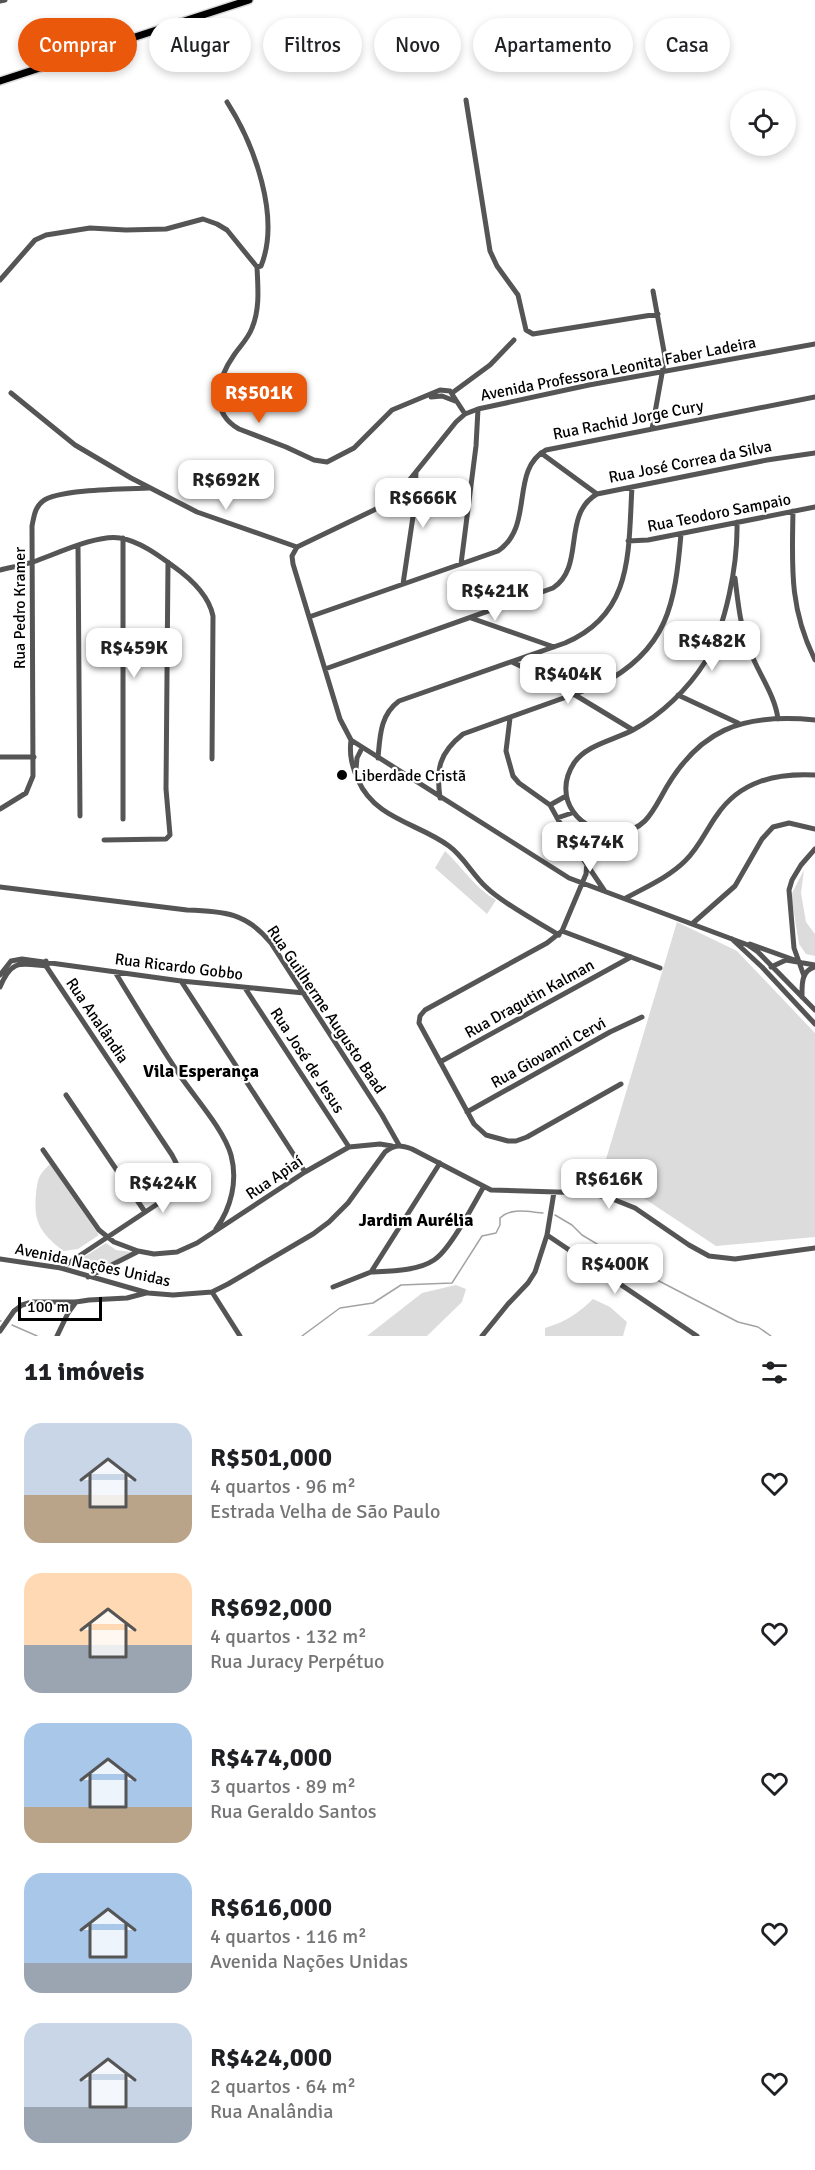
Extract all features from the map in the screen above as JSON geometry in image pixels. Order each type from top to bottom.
[{"type":"main road","points":[[0,81],[249,0]]},
{"type":"street","points":[[0,1],[5,0]]},
{"type":"street","points":[[466,100],[488,243],[493,259],[518,295],[526,330],[533,334],[658,314]]},
{"type":"street","points":[[227,102],[257,165],[267,207],[268,235],[261,264],[257,267]]},
{"type":"street","points":[[0,280],[35,240],[46,234],[90,228],[166,229],[203,219],[227,230],[257,267],[259,294],[253,326],[245,342],[230,361],[218,394],[220,410],[232,425],[314,460],[327,462],[354,448],[393,410],[444,389],[452,393],[465,414]]},
{"type":"street","points":[[652,429],[665,357],[653,291]]},
{"type":"street","points":[[452,393],[490,365],[514,340]]},
{"type":"street","name":"Avenida Professora Leonita Faber Ladeira","points":[[297,547],[374,510],[399,492],[449,429],[465,414],[478,409],[589,385],[815,344]]},
{"type":"street","points":[[11,393],[75,445],[149,488],[197,512],[297,547],[292,556],[293,564],[340,719],[351,740],[362,748],[557,872],[800,962]]},
{"type":"street","points":[[419,399],[442,396],[455,401]]},
{"type":"street","name":"Rua Rachid Jorge Cury","points":[[309,617],[498,551],[512,540],[519,521],[528,472],[533,461],[541,453],[560,446],[815,397]]},
{"type":"street","points":[[461,564],[475,456],[478,409]]},
{"type":"street","points":[[541,453],[597,494]]},
{"type":"street","name":"Rua José Correa da Silva","points":[[325,669],[544,592],[560,583],[569,565],[578,515],[585,503],[597,494],[767,460],[815,453]]},
{"type":"street","points":[[403,584],[415,503],[416,472]]},
{"type":"street","name":"Rua Pedro Kramer","points":[[0,809],[19,798],[30,787],[33,776],[33,562],[34,517],[37,508],[42,502],[57,494],[149,488]]},
{"type":"street","points":[[378,758],[384,720],[388,712],[399,701],[582,636],[605,616],[622,582],[632,488]]},
{"type":"street","points":[[399,492],[415,503]]},
{"type":"street","name":"Rua Teodoro Sampaio","points":[[628,541],[648,540],[815,507]]},
{"type":"street","points":[[793,511],[792,576],[795,601],[804,635],[815,660]]},
{"type":"street","points":[[737,522],[734,576],[739,617],[755,664],[775,704],[778,719]]},
{"type":"street","points":[[440,798],[440,767],[446,751],[463,735],[574,695],[620,675],[638,660],[654,640],[669,611],[674,594],[681,534]]},
{"type":"street","points":[[0,570],[33,562],[101,538],[123,538],[136,543],[183,573],[195,585],[212,609],[214,624],[212,759]]},
{"type":"street","points":[[123,538],[123,819]]},
{"type":"street","points":[[78,546],[80,816]]},
{"type":"street","points":[[104,840],[166,839],[171,833],[167,818],[166,789],[168,562]]},
{"type":"street","points":[[734,576],[713,645],[705,662],[678,695],[633,730],[596,746],[574,764],[567,779],[566,795],[572,813],[584,823],[603,831],[618,832],[636,829],[649,818],[671,780],[690,755],[712,735],[738,723],[778,719],[815,720]]},
{"type":"street","points":[[471,618],[554,647]]},
{"type":"street","points":[[512,662],[552,681],[633,730]]},
{"type":"street","points":[[678,695],[738,723]]},
{"type":"street","points":[[510,718],[506,751],[510,768],[519,783],[550,805],[604,890]]},
{"type":"street","points":[[351,740],[350,755],[356,774],[368,797],[384,812],[450,847],[490,891],[560,933],[660,968]]},
{"type":"street","points":[[356,774],[357,758],[362,748]]},
{"type":"street","points":[[0,757],[34,757]]},
{"type":"street","points":[[626,898],[686,861],[717,814],[739,793],[764,779],[779,775],[815,775]]},
{"type":"street","points":[[550,805],[566,795]]},
{"type":"street","points":[[557,818],[572,813]]},
{"type":"street","points":[[693,923],[735,886],[762,839],[773,827],[789,823],[815,829]]},
{"type":"street","points":[[802,997],[804,976],[794,948],[789,890],[792,880],[815,849]]},
{"type":"street","points":[[587,862],[582,883],[560,933],[422,1013],[419,1023],[474,1124],[486,1135],[508,1141],[527,1137],[621,1084]]},
{"type":"street","name":"Rua Guilherme Augusto Baad","points":[[0,887],[187,910],[212,911],[247,920],[262,932],[304,993],[382,1115],[396,1145]]},
{"type":"street","points":[[731,938],[759,964],[815,1024]]},
{"type":"street","points":[[740,941],[758,952],[815,1010]]},
{"type":"street","points":[[789,957],[794,948]]},
{"type":"street","points":[[758,952],[759,964]]},
{"type":"street","points":[[758,952],[778,953]]},
{"type":"street","name":"Rua Dragutin Kalman","points":[[440,1062],[631,957]]},
{"type":"street","name":"Rua Ricardo Gobbo","points":[[7,968],[16,959],[181,981],[304,993]]},
{"type":"street","points":[[766,972],[772,966],[786,960],[815,966]]},
{"type":"street","name":"Rua Analândia","points":[[48,964],[180,1170],[181,1176],[177,1188],[108,1238],[61,1268]]},
{"type":"street","points":[[804,976],[809,969],[815,966]]},
{"type":"street","points":[[0,975],[7,968]]},
{"type":"street","points":[[0,987],[7,968]]},
{"type":"street","points":[[115,972],[181,1077],[225,1140],[231,1154],[234,1180],[232,1196],[225,1216],[214,1232]]},
{"type":"street","points":[[181,981],[305,1172]]},
{"type":"street","name":"Rua José de Jesus","points":[[244,988],[350,1147]]},
{"type":"street","name":"Rua Giovanni Cervi","points":[[467,1112],[610,1032],[642,1017]]},
{"type":"street","points":[[66,1095],[145,1212]]},
{"type":"street","points":[[396,1145],[412,1149],[483,1188],[507,1192],[588,1193],[621,1202],[634,1208],[699,1252],[719,1258],[762,1257],[815,1248]]},
{"type":"street","name":"Rua Apiaí","points":[[43,1150],[93,1223],[108,1238],[138,1251],[154,1254],[177,1252],[197,1243],[305,1172],[350,1147],[396,1145]]},
{"type":"street","name":"Avenida Nações Unidas","points":[[0,1259],[61,1268],[88,1278],[148,1293],[173,1295],[212,1292],[329,1222],[348,1203],[378,1160],[396,1145]]},
{"type":"street","points":[[371,1272],[440,1163]]},
{"type":"street","points":[[333,1287],[371,1272],[416,1266],[436,1260],[483,1188]]},
{"type":"street","points":[[482,1336],[507,1304],[528,1283],[540,1259],[547,1235],[554,1192]]},
{"type":"street","points":[[547,1235],[697,1336]]},
{"type":"street","points":[[88,1278],[138,1251]]},
{"type":"street","points":[[212,1292],[240,1336]]},
{"type":"street","points":[[0,1331],[14,1311],[22,1305],[127,1298],[148,1293]]},
{"type":"street","points":[[57,1336],[76,1302]]},
{"type":"shaded area","points":[[445,851],[476,884],[496,900],[487,914],[435,868]]},
{"type":"shaded area","points":[[804,870],[801,893],[806,922],[815,934],[815,956],[806,954],[799,944],[791,895]]},
{"type":"shaded area","points":[[677,922],[737,951],[815,1033],[815,1237],[716,1246],[642,1197],[598,1186]]},
{"type":"shaded area","points":[[50,1164],[99,1235],[78,1249],[64,1251],[44,1233],[37,1220],[35,1204],[38,1181]]},
{"type":"shaded area","points":[[106,1243],[116,1250],[131,1252],[94,1272],[76,1262]]},
{"type":"shaded area","points":[[456,1285],[466,1289],[462,1302],[427,1336],[367,1336],[422,1293]]},
{"type":"shaded area","points":[[593,1299],[610,1307],[627,1322],[623,1336],[545,1336],[545,1328],[571,1316]]},
{"type":"waterway","points":[[302,1336],[340,1308],[373,1303],[401,1285],[452,1283],[482,1236],[496,1233],[500,1225],[500,1218],[509,1212],[543,1213]]},
{"type":"waterway","points":[[555,1215],[572,1225],[582,1235],[659,1281],[738,1322],[758,1327],[771,1336]]},
{"type":"waterway","points":[[12,1325],[37,1336]]},
{"type":"place","name":"Liberdade Cristã","points":[[342,775]]},
{"type":"district","name":"Vila Esperança","points":[[201,1071]]},
{"type":"district","name":"Jardim Aurélia","points":[[416,1220]]}]
